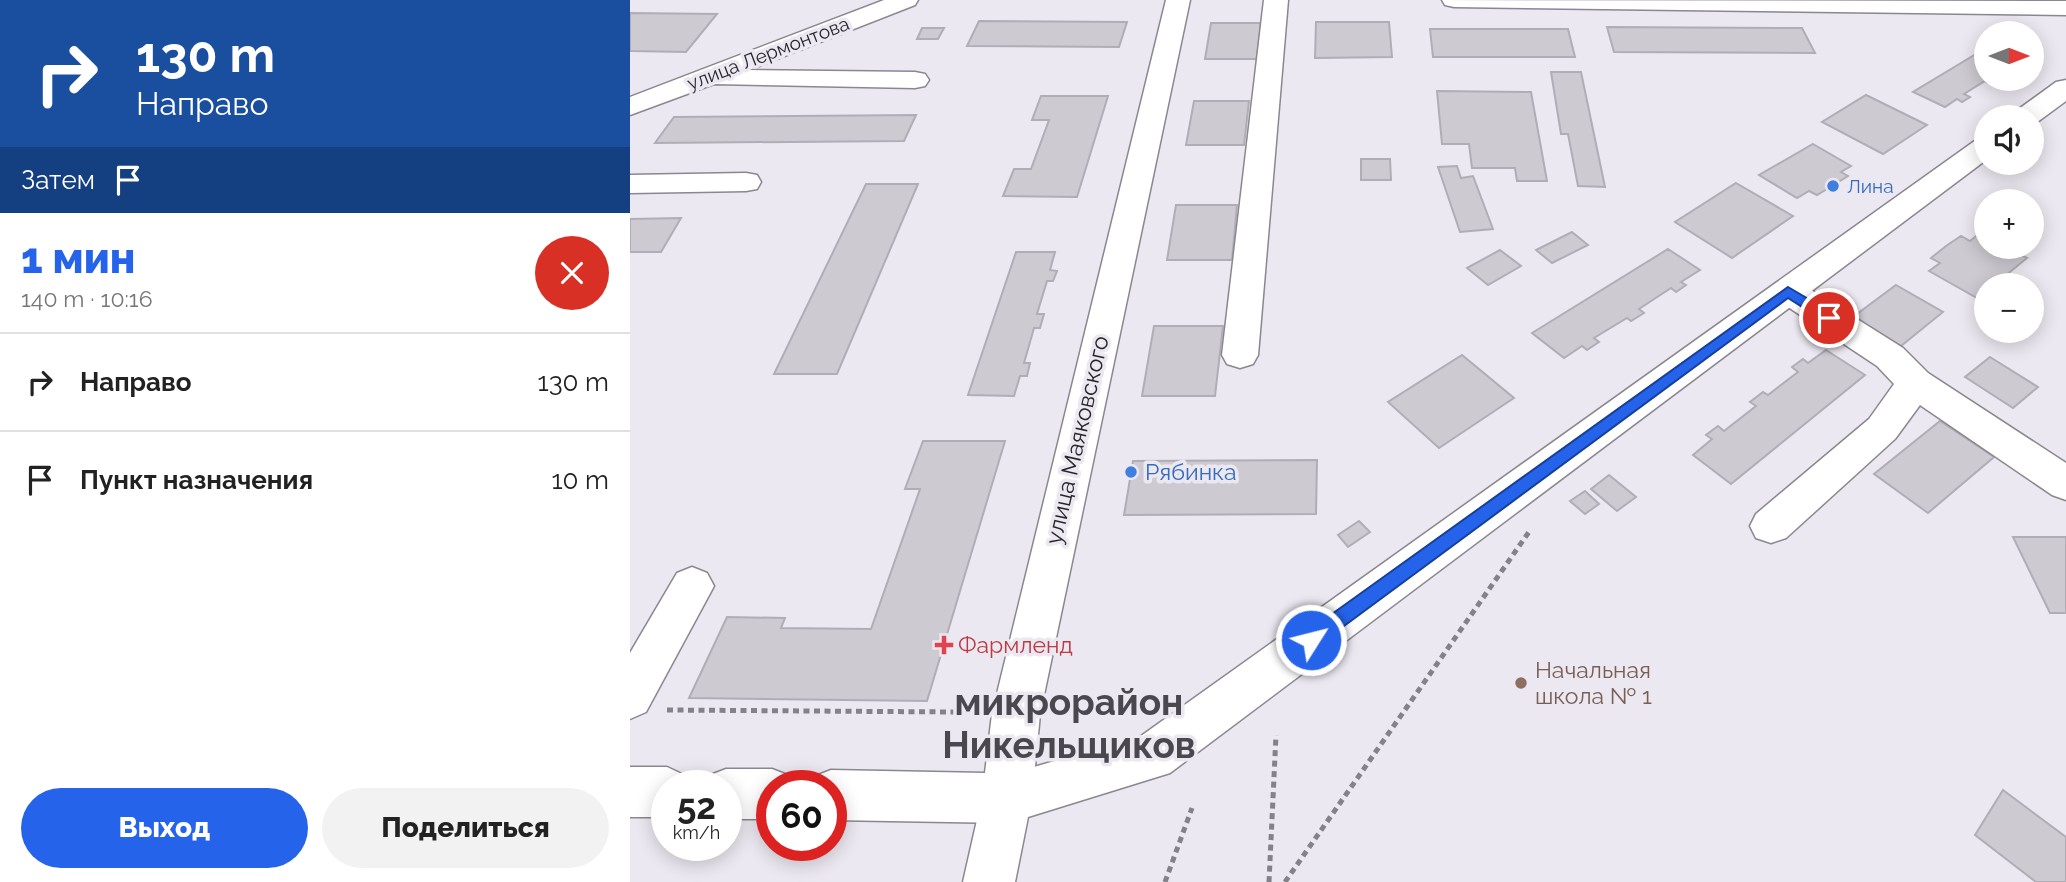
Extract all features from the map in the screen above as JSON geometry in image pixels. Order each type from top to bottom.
[{"type":"street","name":"улица Лермонтова","points":[[630,107],[906,0]]},
{"type":"street","name":"улица Маяковского","points":[[989,882],[1007,798],[1016,714],[1178,0]]},
{"type":"street","points":[[1240,355],[1276,0]]},
{"type":"street","points":[[1454,0],[2008,3],[2066,8]]},
{"type":"street","points":[[703,78],[915,80]]},
{"type":"street","points":[[2043,105],[2066,88]]},
{"type":"street","points":[[847,795],[1007,798],[1153,756],[1974,155]]},
{"type":"street","points":[[630,184],[746,182]]},
{"type":"street","points":[[1788,291],[1890,357],[1915,383],[2066,484]]},
{"type":"street","points":[[1771,526],[1882,429],[1915,383]]},
{"type":"street","points":[[644,703],[692,586]]},
{"type":"street","points":[[630,792],[651,792]]},
{"type":"path","points":[[1285,882],[1531,529]]},
{"type":"path","points":[[644,703],[957,712]]},
{"type":"path","points":[[1269,882],[1276,735]]},
{"type":"path","points":[[1165,882],[1192,807]]},
{"type":"building","points":[[630,13],[717,14],[686,52],[630,51]]},
{"type":"building","points":[[979,21],[1127,22],[1119,47],[967,46]]},
{"type":"building","points":[[1316,22],[1389,22],[1392,57],[1315,58]]},
{"type":"building","points":[[1211,23],[1261,23],[1257,59],[1205,59]]},
{"type":"building","points":[[1607,27],[1802,28],[1815,53],[1614,52]]},
{"type":"building","points":[[922,28],[944,28],[938,39],[917,39]]},
{"type":"building","points":[[1430,29],[1568,29],[1575,57],[1433,57]]},
{"type":"building","points":[[1974,55],[1974,88],[1964,94],[1970,97],[1962,102],[1957,99],[1945,107],[1913,92]]},
{"type":"building","points":[[1551,72],[1581,72],[1605,187],[1578,186],[1568,134],[1561,134]]},
{"type":"building","points":[[1437,91],[1531,92],[1547,181],[1517,181],[1515,168],[1472,168],[1469,144],[1442,144]]},
{"type":"building","points":[[1866,95],[1927,125],[1883,154],[1822,122]]},
{"type":"building","points":[[1041,96],[1108,96],[1077,197],[1003,196],[1014,169],[1031,169],[1049,120],[1032,120]]},
{"type":"building","points":[[1194,101],[1249,101],[1244,145],[1186,145]]},
{"type":"building","points":[[916,115],[904,141],[655,143],[674,117]]},
{"type":"building","points":[[1813,144],[1851,166],[1841,172],[1848,176],[1817,195],[1809,191],[1797,198],[1759,175]]},
{"type":"building","points":[[1361,159],[1390,159],[1391,180],[1361,180]]},
{"type":"building","points":[[1457,166],[1461,178],[1473,176],[1493,229],[1460,232],[1438,167]]},
{"type":"building","points":[[1736,183],[1793,216],[1732,258],[1675,222]]},
{"type":"building","points":[[866,184],[918,184],[837,374],[774,374]]},
{"type":"building","points":[[1176,205],[1237,205],[1232,260],[1167,260]]},
{"type":"building","points":[[681,218],[661,252],[630,252],[630,219]]},
{"type":"building","points":[[1572,232],[1588,245],[1552,263],[1536,250]]},
{"type":"building","points":[[1961,236],[1970,241],[1974,238],[1974,259],[2026,259],[2009,273],[1974,273],[1974,296],[1929,271],[1940,263],[1931,258],[1946,246]]},
{"type":"building","points":[[1668,249],[1700,270],[1681,282],[1686,285],[1676,292],[1671,288],[1639,309],[1644,313],[1631,321],[1627,318],[1594,338],[1599,342],[1587,350],[1582,346],[1564,358],[1532,333]]},
{"type":"building","points":[[1500,250],[1521,266],[1488,285],[1467,268]]},
{"type":"building","points":[[1016,252],[1055,252],[1050,270],[1057,271],[1053,281],[1047,281],[1037,314],[1044,314],[1040,328],[1034,328],[1024,363],[1030,363],[1027,376],[1020,376],[1014,396],[968,395]]},
{"type":"building","points":[[1896,285],[1943,312],[1901,346],[1853,317]]},
{"type":"building","points":[[1154,326],[1223,326],[1215,396],[1142,396]]},
{"type":"building","points":[[1826,350],[1865,375],[1731,484],[1693,455],[1712,439],[1706,435],[1718,426],[1724,431],[1756,406],[1750,402],[1763,392],[1768,395],[1798,372],[1792,367],[1803,359],[1808,363]]},
{"type":"building","points":[[1462,355],[1514,398],[1439,448],[1388,402]]},
{"type":"building","points":[[1990,357],[2038,387],[2013,408],[1965,377]]},
{"type":"building","points":[[1940,421],[1994,457],[1928,513],[1874,474]]},
{"type":"building","points":[[923,441],[1005,441],[927,701],[689,698],[727,617],[785,618],[781,628],[871,629],[920,489],[905,489]]},
{"type":"building","points":[[1317,460],[1316,514],[1124,515],[1133,461]]},
{"type":"building","points":[[1609,475],[1636,497],[1617,511],[1591,489]]},
{"type":"building","points":[[1585,491],[1599,504],[1585,514],[1570,501]]},
{"type":"building","points":[[1359,521],[1370,532],[1348,547],[1338,535]]},
{"type":"building","points":[[2013,537],[2066,537],[2066,613],[2050,613]]},
{"type":"building","points":[[2003,790],[2066,837],[2066,882],[2036,882],[1975,835]]},
{"type":"place","name":"Лина","points":[[1833,186]]},
{"type":"place","name":"Рябинка","points":[[1131,472]]},
{"type":"place","name":"Фармленд","points":[[944,645]]},
{"type":"place","name":"Начальная школа № 1","points":[[1521,683]]},
{"type":"district","name":"микрорайон Никельщиков","points":[[1069,724]]},
{"type":"route","points":[[1311,640],[1788,291],[1829,318]]}]
